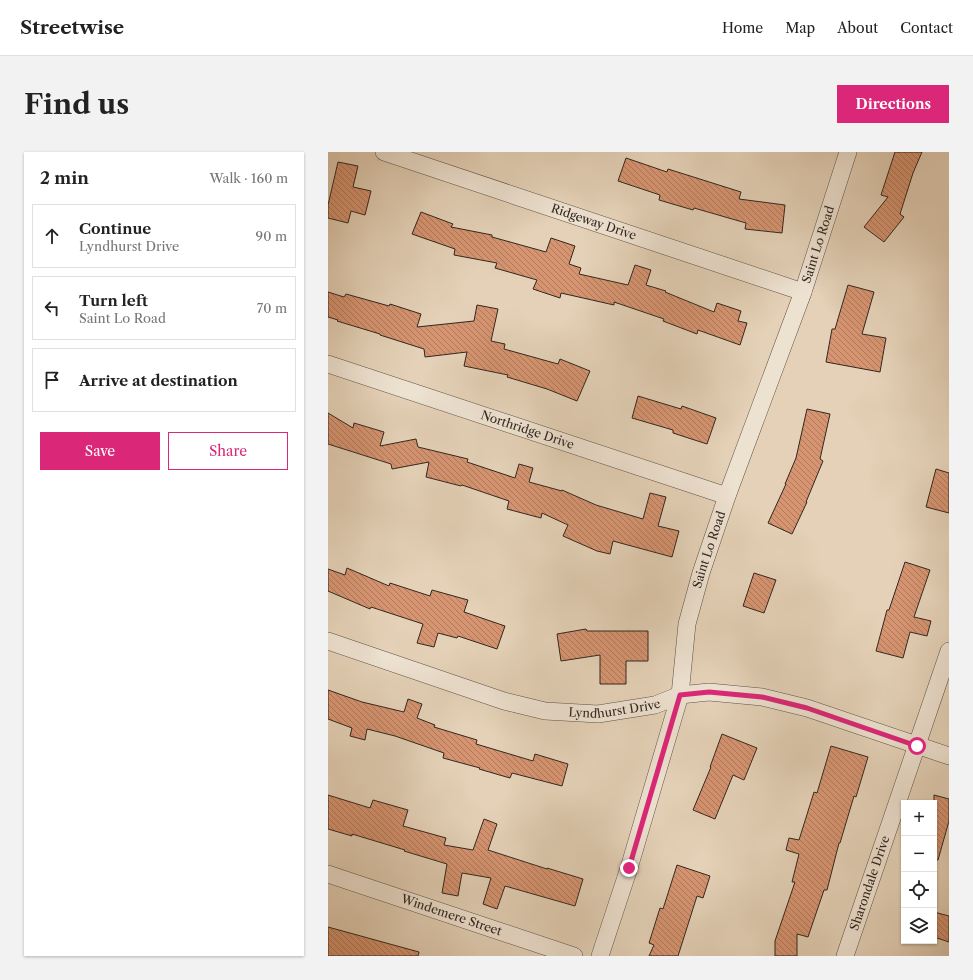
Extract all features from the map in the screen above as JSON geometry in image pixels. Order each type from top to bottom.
[{"type":"street","name":"Ridgeway Drive","points":[[384,152],[803,292]]},
{"type":"street","name":"Saint Lo Road","points":[[600,956],[629,868],[680,695],[686,624],[701,573],[727,496],[803,292],[848,152]]},
{"type":"street","name":"Northridge Drive","points":[[328,364],[727,496]]},
{"type":"street","name":"Lyndhurst Drive","points":[[328,641],[504,701],[544,711],[598,714],[655,705],[680,695],[709,692],[762,697],[807,708],[949,756]]},
{"type":"street","name":"Sharondale Drive","points":[[848,955],[949,651]]},
{"type":"street","name":"Windemere Street","points":[[328,874],[574,956]]},
{"type":"building","points":[[895,152],[922,152],[913,173],[900,214],[904,217],[884,242],[864,227],[888,197],[881,195]]},
{"type":"building","points":[[626,158],[667,172],[668,169],[741,192],[739,199],[785,205],[782,233],[745,229],[746,223],[694,208],[693,210],[659,200],[660,195],[618,181]]},
{"type":"building","points":[[338,162],[358,166],[353,187],[371,191],[365,215],[351,211],[348,223],[328,218],[328,205]]},
{"type":"building","points":[[421,212],[453,224],[451,227],[492,235],[492,237],[546,252],[551,238],[575,246],[569,264],[581,268],[579,274],[628,285],[635,265],[651,270],[646,285],[666,291],[665,292],[714,312],[717,303],[741,311],[738,321],[747,323],[740,345],[698,330],[697,334],[663,321],[664,319],[614,302],[614,305],[561,293],[560,298],[533,289],[537,280],[495,268],[497,263],[454,255],[455,249],[412,234]]},
{"type":"building","points":[[848,285],[874,292],[862,334],[886,338],[880,372],[826,362],[832,329],[835,329]]},
{"type":"building","points":[[328,292],[344,297],[346,294],[389,306],[390,304],[421,314],[417,327],[474,321],[477,305],[498,309],[491,341],[505,344],[504,349],[558,364],[560,359],[590,371],[577,401],[547,389],[507,377],[508,375],[464,366],[467,352],[425,357],[424,349],[328,317]]},
{"type":"building","points":[[638,396],[681,409],[682,406],[716,418],[707,444],[673,433],[673,430],[632,418]]},
{"type":"building","points":[[807,409],[830,414],[820,459],[823,461],[807,502],[792,534],[768,523],[796,458]]},
{"type":"building","points":[[328,413],[353,428],[354,423],[384,432],[380,446],[416,439],[418,447],[468,459],[467,462],[515,478],[519,464],[533,468],[529,482],[562,490],[596,505],[643,519],[650,493],[666,497],[658,526],[679,531],[672,557],[613,541],[610,554],[597,551],[563,536],[568,525],[542,513],[541,518],[507,509],[509,501],[462,485],[426,477],[429,462],[392,469],[391,464],[328,444]]},
{"type":"building","points":[[936,469],[949,473],[949,513],[926,507]]},
{"type":"building","points":[[905,562],[930,570],[914,617],[931,621],[927,636],[910,632],[903,658],[876,651],[887,610],[889,610]]},
{"type":"building","points":[[347,568],[389,586],[390,583],[430,596],[432,590],[468,600],[464,612],[505,626],[497,649],[458,636],[457,638],[438,633],[434,647],[417,643],[423,624],[371,607],[370,609],[328,591],[328,569],[345,575]]},
{"type":"building","points":[[754,573],[776,580],[764,613],[743,606]]},
{"type":"building","points":[[586,629],[587,631],[648,631],[648,661],[626,661],[626,684],[600,684],[600,655],[561,661],[557,634]]},
{"type":"building","points":[[328,690],[362,702],[404,712],[408,699],[422,704],[417,718],[435,725],[434,727],[477,740],[476,744],[533,761],[535,754],[568,764],[562,786],[512,773],[510,778],[479,769],[480,768],[443,758],[444,753],[395,736],[367,729],[365,740],[350,736],[352,728],[328,719]]},
{"type":"building","points":[[722,734],[757,748],[744,780],[733,775],[715,819],[693,810],[711,767]]},
{"type":"building","points":[[831,746],[868,757],[856,797],[854,796],[839,843],[827,890],[824,890],[808,937],[797,934],[797,956],[775,956],[775,941],[795,882],[792,882],[799,854],[786,850],[789,838],[799,840],[814,792],[817,793]]},
{"type":"building","points":[[328,795],[370,808],[373,800],[408,810],[403,826],[446,838],[444,845],[473,850],[484,819],[497,824],[488,850],[583,879],[575,906],[505,886],[497,909],[483,904],[491,878],[462,873],[458,896],[442,893],[447,864],[352,834],[352,836],[328,829]]},
{"type":"building","points":[[934,795],[949,799],[949,821],[938,860],[937,800],[934,800]]},
{"type":"building","points":[[677,865],[710,876],[703,898],[697,896],[678,956],[649,956],[654,945],[649,943],[660,908],[663,909]]},
{"type":"building","points":[[937,913],[949,916],[949,942],[937,938]]},
{"type":"building","points":[[328,927],[419,952],[418,956],[328,956]]},
{"type":"route","points":[[629,868],[680,695],[709,692],[762,697],[807,708],[917,746]]}]
